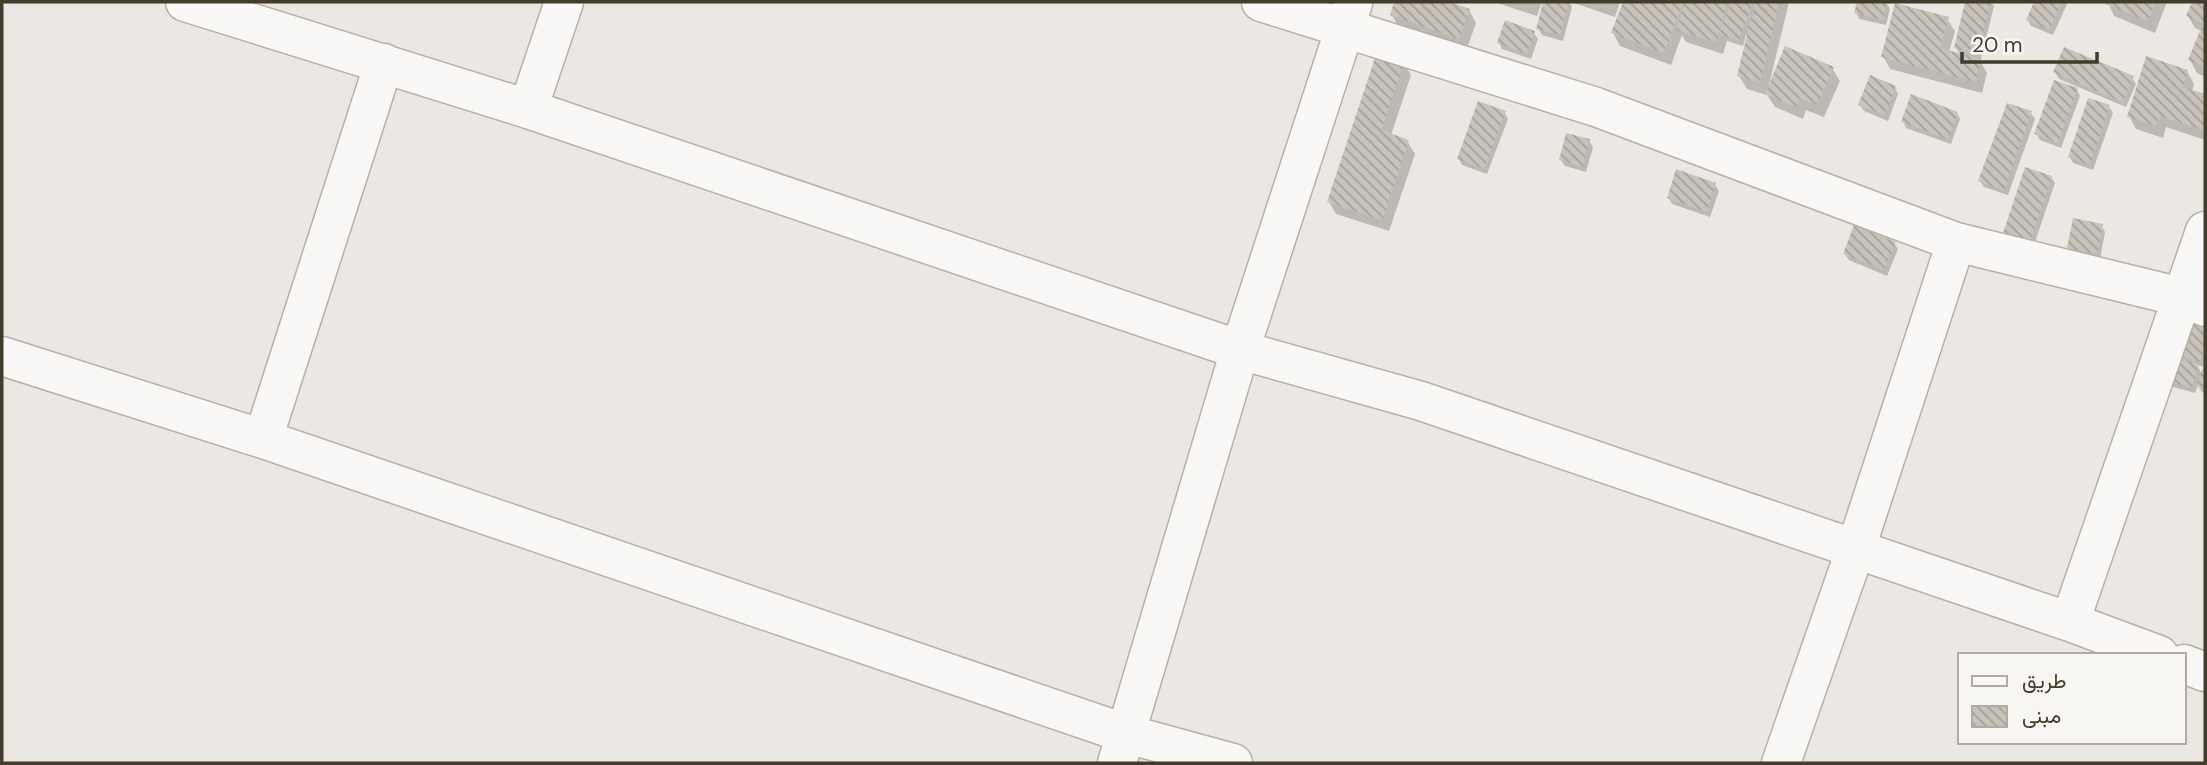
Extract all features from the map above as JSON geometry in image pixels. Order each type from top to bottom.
[{"type":"street","points":[[185,2],[251,12],[384,63],[528,109],[1240,350],[1421,401],[1856,548],[2154,653]]},
{"type":"street","points":[[528,109],[564,2]]},
{"type":"street","points":[[1261,2],[1349,14],[1956,242],[2193,302]]},
{"type":"street","points":[[1122,748],[1240,350],[1349,14]]},
{"type":"street","points":[[263,439],[384,63]]},
{"type":"street","points":[[2070,622],[2193,302],[2205,231]]},
{"type":"street","points":[[1781,763],[1856,548],[1956,242]]},
{"type":"street","points":[[2,356],[263,439],[1122,748],[1233,763]]},
{"type":"street","points":[[2186,665],[2205,672]]},
{"type":"building","points":[[1394,2],[1450,2],[1470,9],[1459,39],[1390,15]]},
{"type":"building","points":[[1543,2],[1569,2],[1560,35],[1536,29]]},
{"type":"building","points":[[1623,2],[1683,2],[1664,53],[1611,33]]},
{"type":"building","points":[[1685,2],[1728,2],[1716,42],[1676,30]]},
{"type":"building","points":[[1731,2],[1753,2],[1739,41],[1719,34]]},
{"type":"building","points":[[1755,2],[1779,2],[1760,83],[1737,76]]},
{"type":"building","points":[[1857,2],[1887,2],[1883,20],[1854,13]]},
{"type":"building","points":[[1965,2],[1991,2],[1978,54],[1954,48]]},
{"type":"building","points":[[2034,2],[2062,2],[2049,30],[2026,20]]},
{"type":"building","points":[[2156,2],[2148,21],[2105,4]]},
{"type":"building","points":[[2192,2],[2205,2],[2205,68],[2188,60],[2203,23],[2186,16]]},
{"type":"building","points":[[1895,3],[1949,17],[1940,48],[1981,59],[1976,82],[1881,57]]},
{"type":"building","points":[[1505,20],[1535,31],[1527,54],[1497,43]]},
{"type":"building","points":[[1785,46],[1834,67],[1817,105],[1799,98],[1796,107],[1765,94]]},
{"type":"building","points":[[2064,47],[2134,76],[2122,102],[2053,72]]},
{"type":"building","points":[[1377,52],[1405,61],[1381,130],[1409,140],[1382,220],[1327,202]]},
{"type":"building","points":[[2146,56],[2188,70],[2183,87],[2205,94],[2205,131],[2160,116],[2156,126],[2127,117]]},
{"type":"building","points":[[1870,75],[1896,86],[1885,115],[1858,105]]},
{"type":"building","points":[[2054,80],[2078,88],[2058,143],[2034,134]]},
{"type":"building","points":[[1911,94],[1958,112],[1948,139],[1901,122]]},
{"type":"building","points":[[2088,98],[2110,105],[2090,165],[2068,157]]},
{"type":"building","points":[[1478,101],[1506,111],[1484,169],[1457,159]]},
{"type":"building","points":[[2007,103],[2032,111],[2004,190],[1978,181]]},
{"type":"building","points":[[1566,133],[1590,139],[1583,167],[1559,160]]},
{"type":"building","points":[[2025,167],[2052,176],[2030,242],[2003,233]]},
{"type":"building","points":[[1676,169],[1716,183],[1707,212],[1667,198]]},
{"type":"building","points":[[2073,218],[2103,224],[2097,254],[2067,248]]},
{"type":"building","points":[[1854,225],[1896,242],[1884,270],[1843,254]]},
{"type":"building","points":[[2177,315],[2205,325],[2205,347],[2200,362],[2165,350]]},
{"type":"building","points":[[2173,357],[2199,364],[2192,388],[2167,381]]},
{"type":"building","points":[[2205,362],[2205,389],[2196,386]]}]
